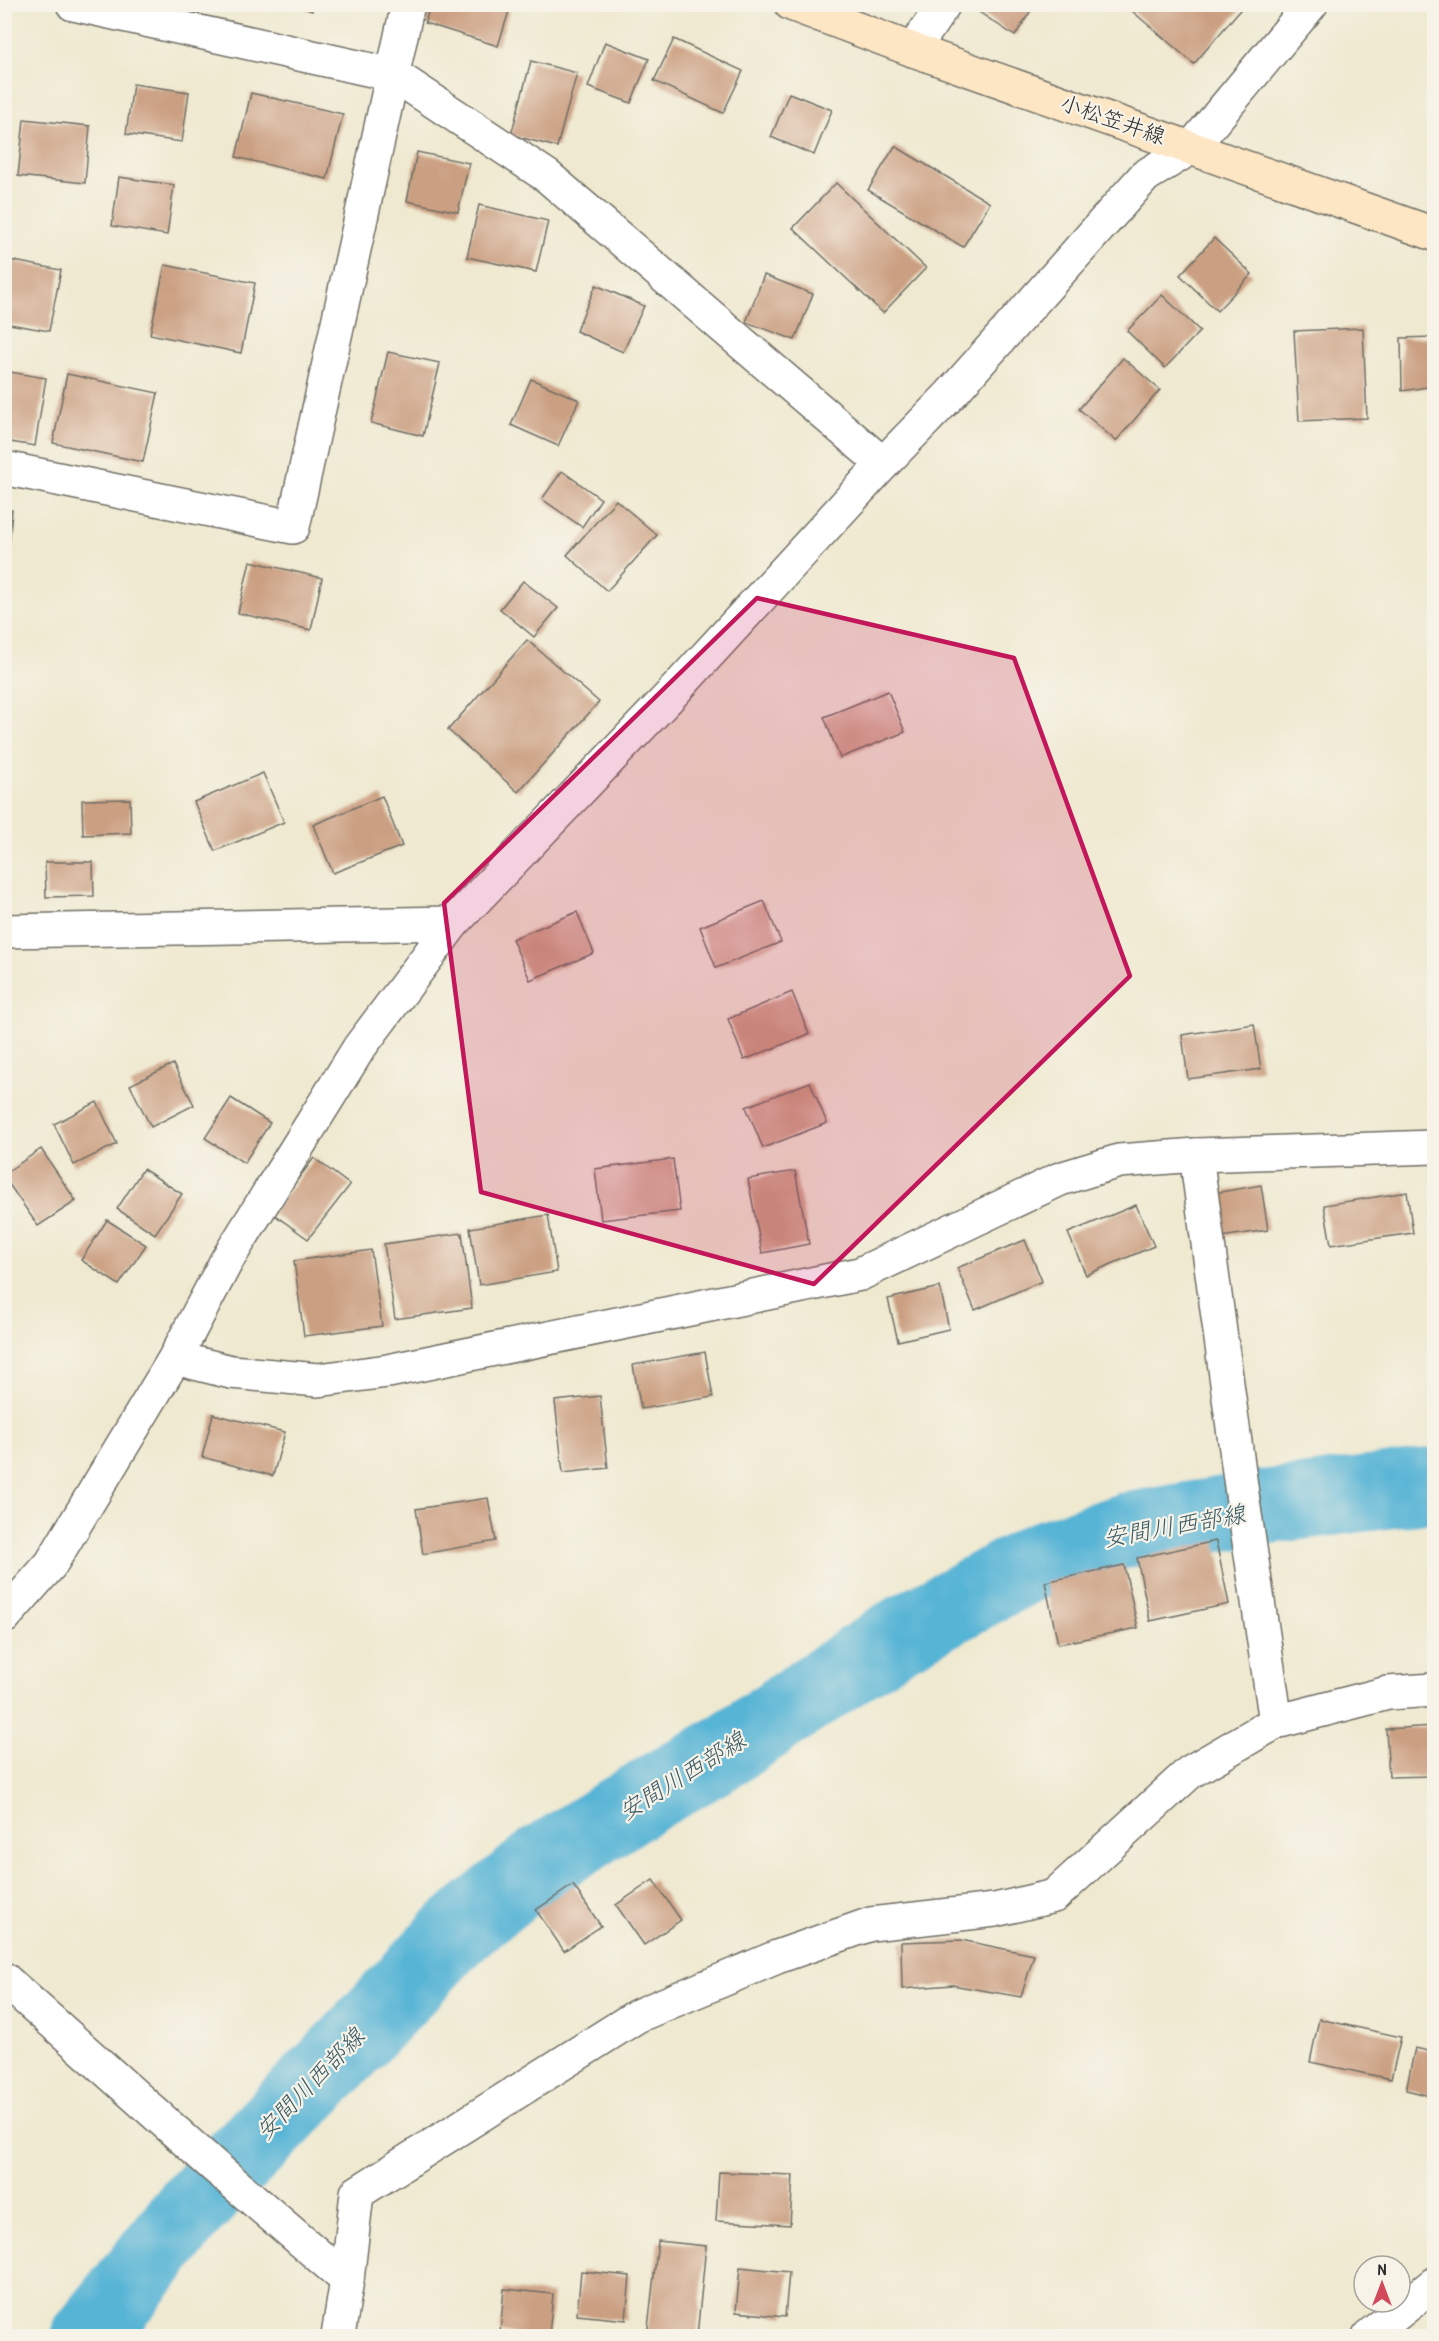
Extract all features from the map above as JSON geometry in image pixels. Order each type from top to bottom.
[{"type":"main road","name":"小松笠井線","points":[[791,4],[913,50],[1434,234]]},
{"type":"street","points":[[73,4],[394,75],[547,176],[883,464]]},
{"type":"street","points":[[4,468],[292,527],[408,4]]},
{"type":"street","points":[[913,50],[944,4]]},
{"type":"street","points":[[4,1617],[51,1564],[175,1358],[226,1260],[359,1048],[453,923],[667,699],[883,464],[951,395],[1144,176],[1192,147],[1311,4]]},
{"type":"street","points":[[4,931],[453,923]]},
{"type":"street","points":[[175,1358],[231,1372],[318,1380],[388,1371],[860,1274],[1060,1179],[1119,1161],[1196,1155],[1434,1147]]},
{"type":"street","points":[[1196,1155],[1245,1516],[1276,1722]]},
{"type":"street","points":[[338,2337],[357,2193],[637,2016],[777,1957],[871,1924],[995,1910],[1054,1896],[1190,1772],[1276,1722],[1388,1693],[1434,1690]]},
{"type":"street","points":[[4,1979],[214,2166],[347,2280]]},
{"type":"street","points":[[1369,2337],[1434,2284]]},
{"type":"highlighted area","points":[[757,598],[1014,658],[1130,976],[814,1284],[481,1192],[444,903]]},
{"type":"building","points":[[293,4],[313,4],[312,11]]},
{"type":"building","points":[[967,4],[1035,4],[1015,36]]},
{"type":"building","points":[[1138,4],[1245,4],[1194,64],[1132,11]]},
{"type":"building","points":[[430,5],[511,5],[498,46],[425,23]]},
{"type":"building","points":[[674,39],[743,71],[723,113],[654,81]]},
{"type":"building","points":[[605,42],[649,59],[631,103],[588,87]]},
{"type":"building","points":[[531,61],[577,73],[557,147],[511,135]]},
{"type":"building","points":[[133,84],[189,92],[182,142],[126,134]]},
{"type":"building","points":[[251,93],[343,114],[327,179],[236,157]]},
{"type":"building","points":[[789,93],[832,110],[814,155],[771,137]]},
{"type":"building","points":[[24,119],[90,126],[85,183],[18,176]]},
{"type":"building","points":[[895,146],[990,203],[963,247],[868,190]]},
{"type":"building","points":[[417,152],[469,163],[458,212],[407,201]]},
{"type":"building","points":[[119,177],[174,185],[167,235],[112,226]]},
{"type":"building","points":[[836,183],[926,268],[883,313],[793,228]]},
{"type":"building","points":[[479,205],[548,221],[536,272],[467,257]]},
{"type":"building","points":[[1214,238],[1252,274],[1217,311],[1180,275]]},
{"type":"building","points":[[4,259],[61,270],[49,331],[4,323]]},
{"type":"building","points":[[165,265],[255,283],[241,353],[150,334]]},
{"type":"building","points":[[764,275],[813,294],[795,340],[746,322]]},
{"type":"building","points":[[596,285],[644,306],[623,352],[576,331]]},
{"type":"building","points":[[1162,295],[1200,331],[1165,368],[1127,331]]},
{"type":"building","points":[[1363,328],[1367,418],[1299,421],[1294,331]]},
{"type":"building","points":[[1434,337],[1434,386],[1402,391],[1401,338]]},
{"type":"building","points":[[388,352],[440,363],[423,436],[371,423]]},
{"type":"building","points":[[1123,358],[1160,390],[1116,441],[1079,409]]},
{"type":"building","points":[[4,371],[46,378],[35,446],[4,441]]},
{"type":"building","points":[[67,374],[158,393],[143,462],[53,443]]},
{"type":"building","points":[[531,379],[579,400],[558,446],[511,425]]},
{"type":"building","points":[[562,471],[601,499],[582,527],[542,499]]},
{"type":"building","points":[[616,500],[657,535],[607,591],[567,555]]},
{"type":"building","points":[[4,510],[12,510],[8,563],[4,563]]},
{"type":"building","points":[[250,561],[322,578],[311,630],[238,613]]},
{"type":"building","points":[[523,581],[558,608],[534,637],[500,609]]},
{"type":"building","points":[[527,640],[599,702],[518,792],[448,730]]},
{"type":"building","points":[[888,691],[905,732],[840,758],[824,717]]},
{"type":"building","points":[[263,773],[284,822],[215,851],[194,802]]},
{"type":"building","points":[[382,796],[402,846],[333,873],[313,825]]},
{"type":"building","points":[[130,799],[131,833],[83,835],[82,800]]},
{"type":"building","points":[[45,862],[93,862],[94,896],[46,897]]},
{"type":"building","points":[[764,901],[781,942],[716,968],[700,927]]},
{"type":"building","points":[[577,912],[594,953],[530,980],[512,939]]},
{"type":"building","points":[[792,992],[809,1034],[744,1060],[728,1019]]},
{"type":"building","points":[[1254,1024],[1261,1069],[1188,1079],[1182,1035]]},
{"type":"building","points":[[173,1064],[194,1105],[151,1127],[130,1085]]},
{"type":"building","points":[[810,1082],[827,1123],[763,1148],[746,1107]]},
{"type":"building","points":[[231,1098],[270,1123],[244,1163],[205,1138]]},
{"type":"building","points":[[97,1102],[117,1144],[74,1165],[54,1124]]},
{"type":"building","points":[[41,1149],[76,1201],[38,1226],[4,1174]]},
{"type":"building","points":[[314,1158],[350,1185],[308,1239],[272,1213]]},
{"type":"building","points":[[673,1159],[680,1211],[601,1220],[595,1169]]},
{"type":"building","points":[[143,1169],[182,1194],[155,1234],[117,1209]]},
{"type":"building","points":[[795,1171],[809,1244],[762,1253],[748,1179]]},
{"type":"building","points":[[1261,1185],[1268,1230],[1221,1237],[1214,1193]]},
{"type":"building","points":[[1407,1192],[1413,1233],[1331,1245],[1324,1205]]},
{"type":"building","points":[[1136,1205],[1154,1246],[1086,1275],[1068,1233]]},
{"type":"building","points":[[548,1215],[557,1272],[479,1285],[470,1228]]},
{"type":"building","points":[[107,1220],[146,1245],[119,1285],[81,1260]]},
{"type":"building","points":[[462,1233],[472,1308],[395,1319],[384,1244]]},
{"type":"building","points":[[1025,1240],[1042,1281],[975,1310],[957,1268]]},
{"type":"building","points":[[371,1250],[382,1326],[304,1336],[294,1261]]},
{"type":"building","points":[[940,1287],[949,1329],[898,1341],[888,1299]]},
{"type":"building","points":[[705,1352],[713,1397],[641,1409],[633,1365]]},
{"type":"building","points":[[600,1396],[608,1468],[563,1473],[555,1401]]},
{"type":"building","points":[[213,1414],[285,1432],[273,1476],[202,1457]]},
{"type":"building","points":[[488,1498],[496,1541],[423,1554],[416,1509]]},
{"type":"building","points":[[1216,1541],[1229,1604],[1150,1621],[1137,1558]]},
{"type":"building","points":[[1124,1565],[1138,1628],[1058,1644],[1045,1582]]},
{"type":"building","points":[[1434,1726],[1434,1776],[1389,1777],[1386,1729]]},
{"type":"building","points":[[653,1880],[681,1920],[644,1945],[616,1905]]},
{"type":"building","points":[[573,1885],[601,1926],[564,1951],[536,1910]]},
{"type":"building","points":[[961,1940],[1034,1955],[1021,1997],[952,1985],[902,1989],[901,1942]]},
{"type":"building","points":[[1319,2019],[1401,2037],[1391,2079],[1310,2062]]},
{"type":"building","points":[[1415,2048],[1434,2052],[1434,2097],[1406,2090]]},
{"type":"building","points":[[719,2172],[793,2175],[790,2225],[716,2221]]},
{"type":"building","points":[[658,2241],[706,2246],[697,2336],[647,2336]]},
{"type":"building","points":[[740,2267],[789,2272],[785,2317],[736,2312]]},
{"type":"building","points":[[581,2271],[630,2276],[626,2320],[577,2315]]},
{"type":"building","points":[[504,2289],[553,2294],[549,2336],[500,2333]]},
{"type":"waterway","name":"安間川西部線","points":[[89,2336],[193,2206],[347,2049],[454,1934],[541,1863],[640,1800],[727,1750],[895,1637],[1039,1559],[1126,1530],[1251,1509],[1434,1485]]}]
